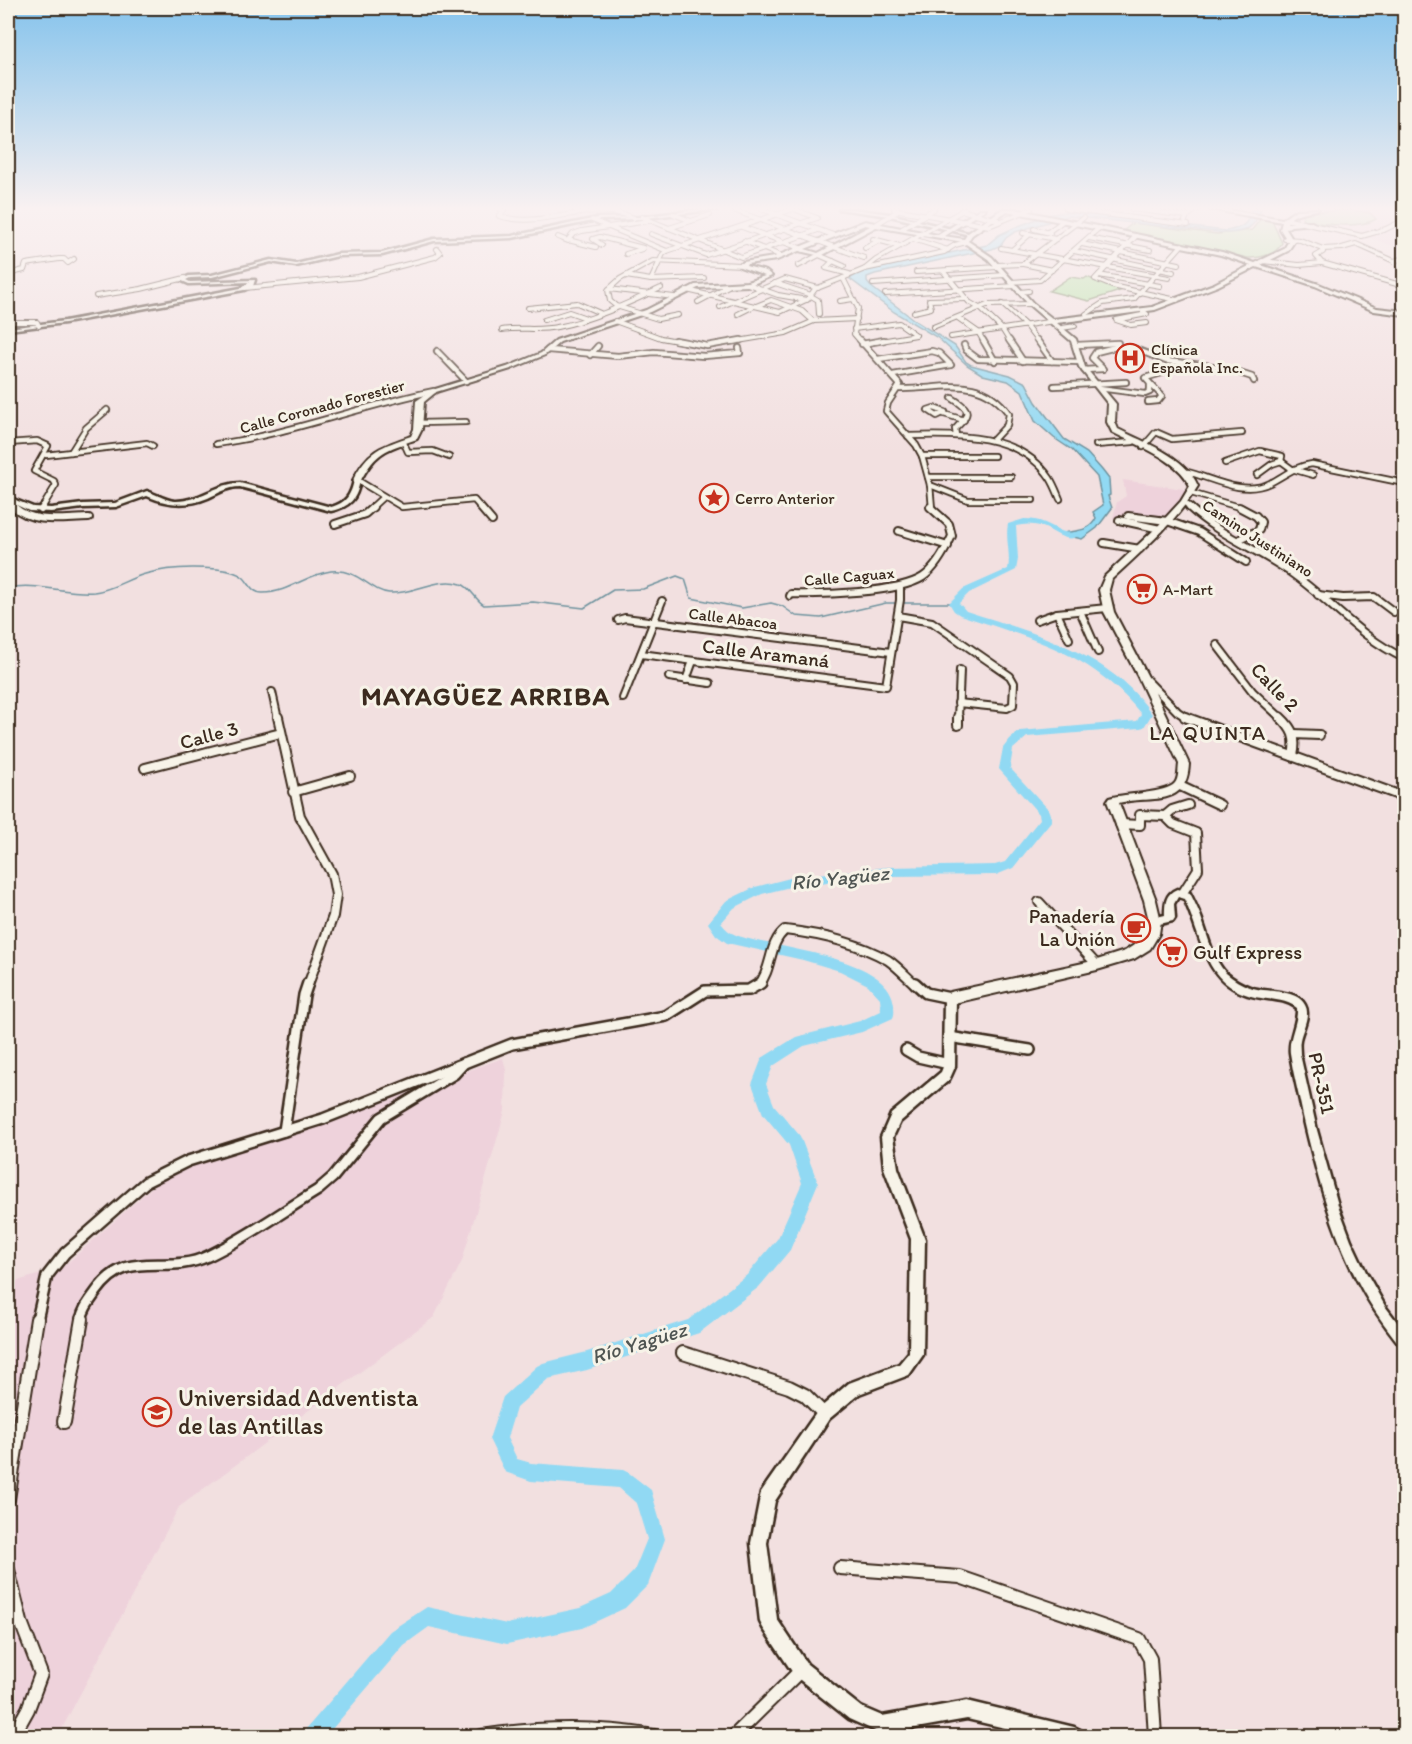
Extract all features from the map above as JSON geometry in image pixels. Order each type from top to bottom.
[{"type":"main road","points":[[10,500],[32,509],[41,510],[116,505],[147,494],[171,503],[193,500],[212,495],[230,485],[240,485],[331,509],[341,507],[352,500],[362,469],[379,450],[414,437],[420,401],[434,391],[509,368],[548,350],[558,341],[642,314],[686,290]]},
{"type":"main road","points":[[1019,290],[1031,304],[1054,319],[1077,345],[1082,366],[1112,404],[1112,427],[1188,472],[1194,484],[1187,498],[1163,525],[1108,578],[1104,590],[1107,608],[1184,764],[1185,775],[1180,786],[1167,794],[1113,801],[1143,880],[1155,921],[1153,934],[1145,945],[1130,955],[1097,965],[950,998],[949,1064],[945,1076],[936,1086],[895,1118],[887,1137],[891,1168],[918,1239],[916,1355],[904,1370],[854,1388],[824,1414],[767,1498],[759,1543],[769,1622],[801,1670],[855,1713],[882,1725],[967,1710],[1074,1737]]},
{"type":"main road","points":[[1054,319],[1143,311],[1200,290]]},
{"type":"main road","points":[[1331,290],[1376,309],[1404,313]]},
{"type":"main road","points":[[1062,329],[1065,323],[1085,315]]},
{"type":"street","points":[[96,296],[132,290]]},
{"type":"street","points":[[8,329],[179,303],[234,290]]},
{"type":"street","points":[[609,290],[611,303],[619,307],[660,319],[678,315]]},
{"type":"street","points":[[620,290],[675,297]]},
{"type":"street","points":[[502,330],[555,328],[619,307],[656,290]]},
{"type":"street","points":[[688,290],[778,312],[807,300],[816,290]]},
{"type":"street","points":[[698,302],[720,290]]},
{"type":"street","points":[[720,307],[758,290]]},
{"type":"street","points":[[767,290],[807,300]]},
{"type":"street","points":[[797,290],[818,300],[819,314]]},
{"type":"street","points":[[849,290],[858,308],[854,334],[900,385],[899,390],[888,403],[886,411],[922,456],[930,485],[930,507],[951,528],[952,536],[948,546],[900,531]]},
{"type":"street","points":[[885,294],[952,290]]},
{"type":"street","points":[[959,290],[966,299],[1002,329],[1023,361]]},
{"type":"street","points":[[1085,315],[1103,303],[1134,299],[1141,291],[1177,300]]},
{"type":"street","points":[[839,300],[853,299]]},
{"type":"street","points":[[914,312],[931,308],[929,300],[966,299]]},
{"type":"street","points":[[738,314],[768,300],[802,311],[813,321]]},
{"type":"street","points":[[528,308],[577,303],[600,313]]},
{"type":"street","points":[[933,327],[979,308],[1002,304],[1031,304]]},
{"type":"street","points":[[1002,304],[1025,325],[1052,361]]},
{"type":"street","points":[[1143,311],[1147,314],[1116,320],[1131,325],[1147,323]]},
{"type":"street","points":[[544,320],[569,312],[586,318]]},
{"type":"street","points":[[958,318],[978,332],[995,361]]},
{"type":"street","points":[[722,345],[786,333],[813,321],[857,319]]},
{"type":"street","points":[[951,337],[1054,319]]},
{"type":"street","points":[[841,320],[855,327],[899,323],[904,324],[916,335],[862,344]]},
{"type":"street","points":[[615,321],[661,338],[700,345],[739,348]]},
{"type":"street","points":[[8,322],[39,325]]},
{"type":"street","points":[[1062,329],[1074,327]]},
{"type":"street","points":[[548,350],[590,355],[618,356],[654,352],[704,356],[740,353],[741,350],[731,343],[716,345]]},
{"type":"street","points":[[1077,345],[1128,343]]},
{"type":"street","points":[[964,345],[966,350],[975,356],[995,361],[1052,361],[1103,369],[1092,358],[1092,354],[1121,346],[1138,349],[1169,362],[1201,364],[1243,374],[1252,377],[1254,381]]},
{"type":"street","points":[[590,355],[598,346]]},
{"type":"street","points":[[649,346],[654,352]]},
{"type":"street","points":[[437,351],[466,381]]},
{"type":"street","points":[[878,359],[933,351],[939,353],[951,365],[893,375]]},
{"type":"street","points":[[1148,402],[1162,397],[1145,380],[1145,377],[1162,373]]},
{"type":"street","points":[[1054,386],[1096,386],[1126,382]]},
{"type":"street","points":[[1096,386],[1146,394],[1150,392],[1150,384]]},
{"type":"street","points":[[899,390],[957,385],[988,392],[1000,400],[1009,414],[1007,425],[993,440]]},
{"type":"street","name":"Calle Coronado Forestier","points":[[216,444],[303,427],[377,402],[434,391]]},
{"type":"street","points":[[952,398],[966,409],[967,415],[955,429],[956,435]]},
{"type":"street","points":[[71,452],[78,438],[97,416],[108,410]]},
{"type":"street","points":[[944,414],[964,420]]},
{"type":"street","points":[[418,423],[466,422]]},
{"type":"street","points":[[1096,445],[1138,444],[1156,432],[1172,439],[1242,433]]},
{"type":"street","points":[[908,436],[956,435],[993,440],[1021,452],[1044,468],[1053,479],[1060,499]]},
{"type":"street","points":[[404,442],[408,453],[433,451],[449,457]]},
{"type":"street","points":[[8,443],[44,443],[48,446],[46,455]]},
{"type":"street","points":[[41,510],[56,485],[54,481],[34,471],[36,464],[46,455],[147,443],[153,446]]},
{"type":"street","points":[[1226,463],[1252,451],[1277,453],[1282,456],[1281,462]]},
{"type":"street","points":[[922,456],[994,456]]},
{"type":"street","points":[[1257,475],[1272,464],[1281,462],[1292,469],[1313,475]]},
{"type":"street","points":[[1188,472],[1251,488],[1267,484],[1299,465],[1312,464],[1404,483]]},
{"type":"street","points":[[928,477],[1011,477]]},
{"type":"street","points":[[357,480],[383,498],[407,507],[474,500],[492,521]]},
{"type":"street","points":[[930,485],[968,500],[1033,500]]},
{"type":"street","points":[[334,524],[365,514],[383,498]]},
{"type":"street","points":[[1187,498],[1244,509],[1257,516],[1261,522],[1259,530],[1238,540]]},
{"type":"street","name":"Camino Justiniano","points":[[1187,498],[1193,512],[1294,575],[1362,636],[1404,658]]},
{"type":"street","points":[[10,500],[16,510],[34,518],[89,518]]},
{"type":"street","points":[[1128,516],[1199,532],[1246,562]]},
{"type":"street","points":[[1119,520],[1163,525]]},
{"type":"street","points":[[1106,551],[1107,544],[1140,549]]},
{"type":"street","name":"Calle Caguax","points":[[790,596],[791,594],[815,595],[900,586],[924,577],[948,546]]},
{"type":"street","points":[[1238,557],[1257,551]]},
{"type":"street","points":[[891,652],[900,600],[900,586]]},
{"type":"street","points":[[1348,591],[1355,598]]},
{"type":"street","points":[[1318,595],[1374,597],[1394,612]]},
{"type":"street","points":[[623,698],[662,601]]},
{"type":"street","points":[[1037,620],[1057,613],[1107,608]]},
{"type":"street","points":[[1080,611],[1098,652]]},
{"type":"street","points":[[898,612],[932,622],[1010,676],[1014,683],[1013,705],[1007,708],[958,703]]},
{"type":"street","points":[[1057,613],[1070,639]]},
{"type":"street","name":"Calle Abacoa","points":[[618,620],[625,618],[845,643],[891,652]]},
{"type":"street","name":"Calle 2","points":[[1217,645],[1253,692],[1286,722],[1294,734],[1296,744],[1293,756]]},
{"type":"street","name":"Calle Aramaná","points":[[641,654],[886,686],[891,652]]},
{"type":"street","points":[[686,680],[693,661]]},
{"type":"street","points":[[958,725],[960,670]]},
{"type":"street","points":[[1142,675],[1157,686],[1164,698],[1184,717],[1404,797]]},
{"type":"street","points":[[669,677],[710,683]]},
{"type":"street","points":[[272,693],[300,816],[332,874],[336,895],[333,916],[304,995],[284,1131]]},
{"type":"street","name":"Calle 3","points":[[145,768],[280,733]]},
{"type":"street","points":[[1294,734],[1319,735]]},
{"type":"street","points":[[293,792],[350,777]]},
{"type":"street","points":[[1180,786],[1220,805]]},
{"type":"street","points":[[1165,816],[1172,810],[1188,806]]},
{"type":"street","points":[[1120,824],[1140,825],[1140,815],[1165,816],[1173,824],[1196,833],[1198,869],[1182,894],[1177,893],[1170,898],[1170,918],[1155,921]]},
{"type":"street","name":"PR-351","points":[[1182,894],[1190,901],[1214,966],[1243,989],[1287,998],[1301,1006],[1304,1014],[1293,1042],[1325,1177],[1363,1281],[1374,1301],[1404,1341]]},
{"type":"street","points":[[1039,902],[1097,965]]},
{"type":"street","points":[[8,1499],[44,1284],[56,1262],[138,1188],[157,1175],[188,1161],[323,1119],[512,1044],[666,1016],[708,990],[753,989],[764,980],[776,938],[785,930],[812,933],[866,950],[889,961],[926,993],[950,998]]},
{"type":"street","points":[[949,1037],[1030,1050]]},
{"type":"street","points":[[906,1050],[918,1057],[949,1064]]},
{"type":"street","points":[[64,1422],[83,1311],[106,1278],[132,1264],[173,1265],[206,1257],[308,1196],[333,1177],[381,1118],[454,1074],[465,1061]]},
{"type":"street","points":[[683,1353],[789,1387],[806,1395],[824,1414]]},
{"type":"street","points":[[840,1569],[960,1577],[1139,1639],[1150,1659],[1155,1737]]},
{"type":"street","points":[[8,1570],[21,1622],[41,1674],[32,1701],[13,1737]]},
{"type":"street","points":[[734,1737],[801,1670]]},
{"type":"street","points":[[482,1737],[526,1729],[612,1729],[654,1737]]},
{"type":"shaded area","points":[[1123,480],[1190,490],[1160,524],[1145,519],[1139,523],[1113,518],[1117,502],[1126,496]]},
{"type":"shaded area","name":"Universidad Adventista de las Antillas","points":[[503,1058],[506,1070],[505,1111],[462,1261],[434,1317],[179,1507],[58,1736],[8,1736],[8,1284],[63,1267],[168,1173],[296,1133]]},
{"type":"green space","points":[[1119,290],[1120,291],[1089,301],[1049,291]]},
{"type":"water","points":[[865,290],[876,290],[917,322],[955,346],[966,362],[971,365],[1010,375],[1026,383],[1036,402],[1064,439],[1087,453],[1109,479],[1110,495],[1108,496],[1112,508],[1097,528],[1082,539],[1060,534],[1085,529],[1093,523],[1096,518],[1093,512],[1103,505],[1097,477],[1072,450],[1035,421],[1022,391],[1008,381],[983,375],[967,365],[938,338],[894,312]]},
{"type":"waterway","name":"Río Yagüez","points":[[313,1736],[397,1638],[427,1617],[507,1634],[582,1618],[618,1601],[641,1578],[656,1539],[644,1497],[623,1479],[531,1472],[511,1466],[498,1439],[509,1403],[543,1372],[587,1361],[693,1327],[753,1281],[784,1244],[810,1183],[795,1141],[768,1109],[759,1084],[767,1062],[801,1041],[862,1026],[888,1014],[887,996],[873,981],[843,967],[803,955],[731,939],[714,923],[730,904],[759,890],[798,881],[889,871],[996,870],[1009,865],[1046,820],[1044,812],[1004,769],[1007,752],[1014,741],[1024,734],[1140,724],[1147,714],[1129,693],[1088,660],[1040,638],[963,613],[954,603],[966,591],[1012,570],[1014,565],[1012,524],[1024,522],[1044,524],[1060,534],[1076,535]]},
{"type":"waterway","points":[[8,588],[29,586],[94,592],[154,572],[199,568],[237,573],[253,590],[259,593],[281,590],[331,571],[349,573],[389,593],[452,582],[464,586],[484,605],[533,602],[584,608],[613,590],[643,589],[677,576],[685,579],[691,598],[742,608],[771,603],[782,606],[796,616],[821,618],[886,603],[954,603]]},
{"type":"place","name":"Clínica Española Inc.","points":[[1130,358]]},
{"type":"place","name":"Cerro Anterior","points":[[714,498]]},
{"type":"place","name":"A-Mart","points":[[1142,589]]},
{"type":"place","name":"Panadería La Unión","points":[[1136,928]]},
{"type":"place","name":"Gulf Express","points":[[1172,952]]},
{"type":"place","name":"Universidad Adventista de las Antillas","points":[[157,1412]]},
{"type":"district","name":"MAYAGÜEZ ARRIBA","points":[[486,696]]},
{"type":"district","name":"LA QUINTA","points":[[1208,733]]}]
